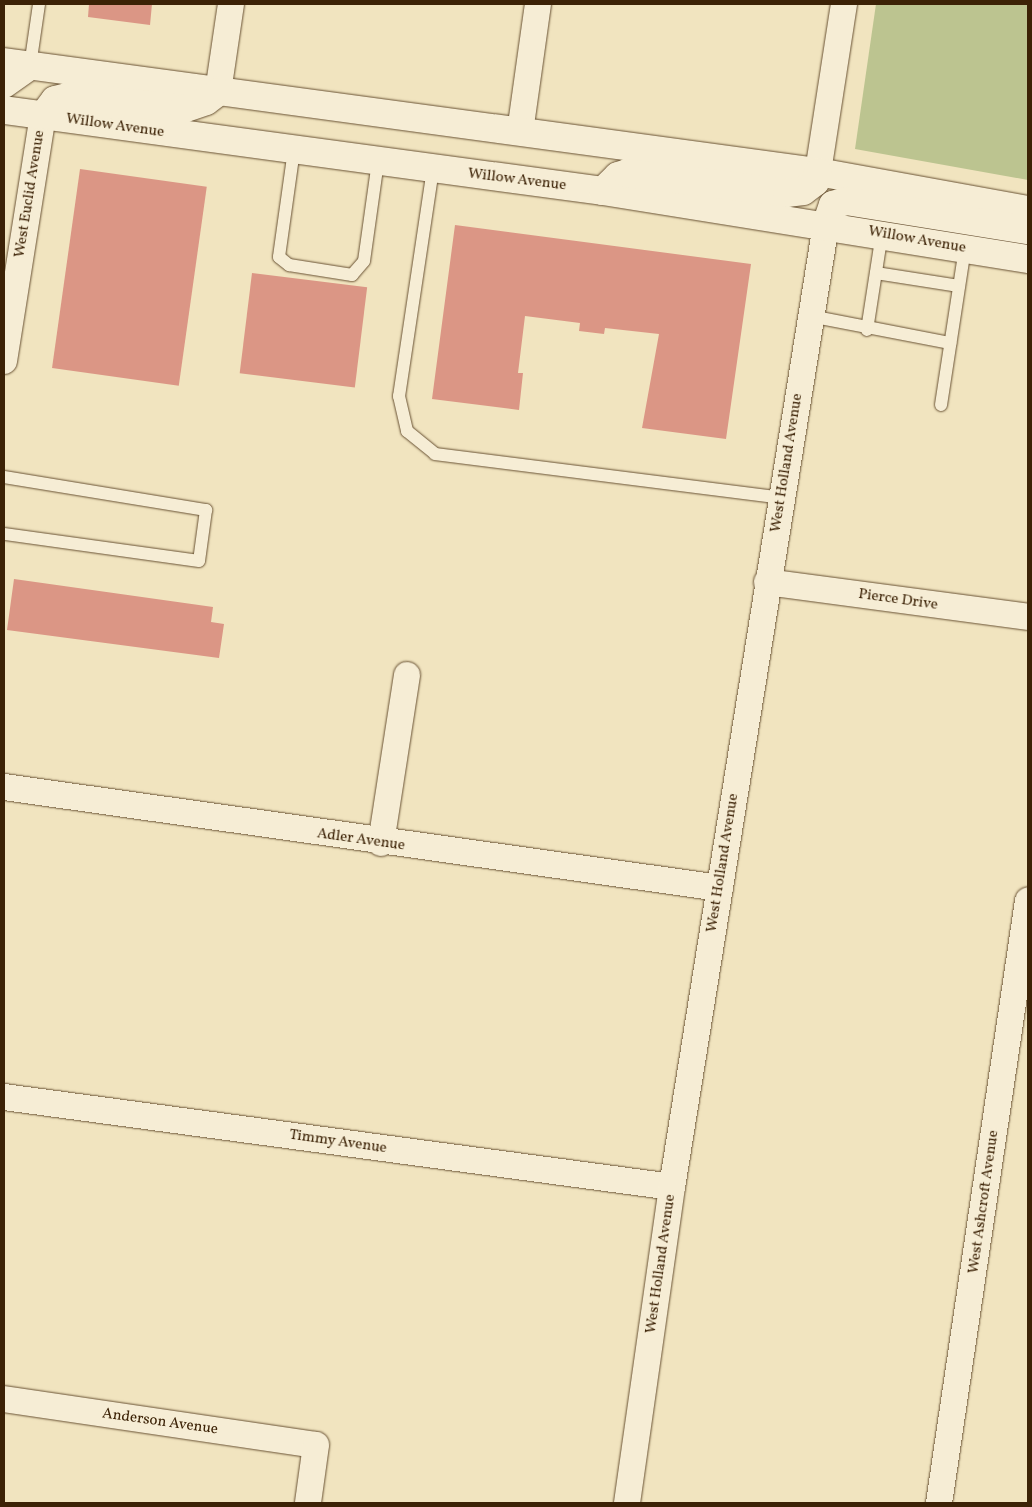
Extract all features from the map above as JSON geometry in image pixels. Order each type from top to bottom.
[{"type":"main road","points":[[4,84],[17,64],[818,172],[1028,210]]},
{"type":"main road","points":[[43,116],[55,100],[71,96],[183,109],[206,101],[218,92]]},
{"type":"main road","name":"Willow Avenue","points":[[4,110],[603,191],[882,233],[1028,259]]},
{"type":"main road","points":[[603,191],[618,176],[627,173],[787,193],[803,191],[814,182],[818,172]]},
{"type":"main road","points":[[826,225],[832,205],[846,201],[1028,230]]},
{"type":"street","points":[[218,92],[231,4]]},
{"type":"street","points":[[520,132],[538,4]]},
{"type":"street","points":[[818,172],[844,4]]},
{"type":"street","name":"West Euclid Avenue","points":[[4,361],[43,116]]},
{"type":"street","name":"West Holland Avenue","points":[[627,1503],[672,1187],[767,582],[826,225]]},
{"type":"street","name":"Pierce Drive","points":[[767,582],[1028,618]]},
{"type":"street","points":[[381,843],[407,676]]},
{"type":"street","name":"Adler Avenue","points":[[4,787],[381,843],[720,888]]},
{"type":"street","name":"West Ashcroft Avenue","points":[[939,1503],[1028,901]]},
{"type":"street","name":"Timmy Avenue","points":[[4,1097],[672,1187]]},
{"type":"street","name":"Anderson Avenue","points":[[4,1399],[316,1445],[308,1503]]},
{"type":"lane","points":[[17,64],[38,4]]},
{"type":"lane","points":[[294,150],[278,257],[289,265],[352,275],[364,261],[378,162]]},
{"type":"lane","points":[[433,169],[399,396],[407,431],[435,454],[781,498]]},
{"type":"lane","points":[[867,330],[882,233]]},
{"type":"lane","points":[[941,405],[965,248]]},
{"type":"lane","points":[[876,273],[959,286]]},
{"type":"lane","points":[[810,316],[836,319],[867,330],[950,343]]},
{"type":"lane","points":[[4,477],[206,510],[199,561],[4,534]]},
{"type":"green space","points":[[876,4],[1028,4],[1028,180],[855,149]]},
{"type":"building","points":[[89,4],[152,4],[150,25],[88,17]]},
{"type":"building","points":[[80,169],[207,187],[179,386],[52,368]]},
{"type":"building","points":[[455,225],[751,264],[726,439],[642,428],[659,334],[605,328],[604,334],[579,331],[580,323],[525,316],[518,373],[523,373],[519,410],[432,399]]},
{"type":"building","points":[[252,273],[367,287],[355,387],[240,373]]},
{"type":"building","points":[[14,579],[213,607],[211,622],[224,624],[219,658],[7,630]]}]
